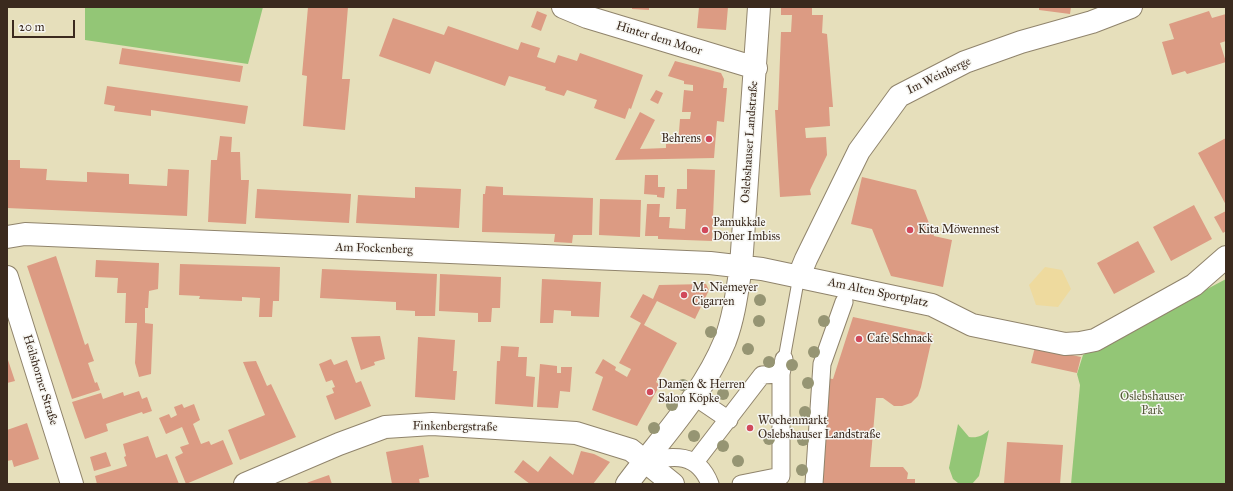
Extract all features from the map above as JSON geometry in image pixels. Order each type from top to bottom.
[{"type":"street","name":"Hinter dem Moor","points":[[563,7],[587,17],[756,68]]},
{"type":"street","name":"Oslebshauser Landstraße","points":[[627,484],[696,397],[724,341],[735,307],[740,266],[756,68],[759,7]]},
{"type":"street","name":"Im Weinberge","points":[[799,276],[859,151],[899,96],[965,62],[1021,42],[1092,22],[1131,7]]},
{"type":"street","name":"Am Fockenberg","points":[[7,237],[33,234],[702,263],[740,266]]},
{"type":"street","name":"Am Alten Sportplatz","points":[[740,266],[799,276],[932,305],[972,325],[1065,344],[1095,340],[1194,285],[1226,257]]},
{"type":"street","name":"Heilshorner Straße","points":[[7,277],[72,484]]},
{"type":"street","points":[[814,484],[822,364],[844,302]]},
{"type":"street","points":[[695,462],[729,420],[762,375],[783,366],[781,476],[741,484]]},
{"type":"street","points":[[696,397],[729,420]]},
{"type":"street","name":"Finkenbergstraße","points":[[245,484],[339,444],[385,427],[432,424],[576,433],[631,450],[673,484]]},
{"type":"street","points":[[644,461],[674,456],[695,462],[706,473],[710,484]]},
{"type":"lane","points":[[783,366],[799,276]]},
{"type":"green space","points":[[85,7],[263,7],[248,64],[85,40]]},
{"type":"green space","name":"Oslebshauser Park","points":[[1226,279],[1226,484],[1071,484],[1080,385],[1077,374],[1083,355]]},
{"type":"green space","points":[[958,424],[969,437],[980,436],[989,430],[979,476],[972,484],[958,483],[953,479],[949,468]]},
{"type":"sand","points":[[1045,267],[1062,270],[1071,289],[1058,307],[1036,305],[1029,285]]},
{"type":"building","points":[[308,7],[348,7],[342,79],[350,79],[345,130],[303,126],[307,76],[302,75]]},
{"type":"building","points":[[632,7],[649,7],[649,10],[632,9]]},
{"type":"building","points":[[699,7],[728,7],[726,30],[697,28]]},
{"type":"building","points":[[781,7],[812,7],[812,15],[823,15],[822,33],[827,34],[833,107],[829,107],[830,126],[805,128],[806,138],[826,137],[827,155],[810,190],[811,195],[780,197],[775,110],[778,110],[781,32],[791,32],[792,15],[781,15]]},
{"type":"building","points":[[1039,7],[1071,7],[1070,14],[1039,10]]},
{"type":"building","points":[[537,11],[547,15],[541,31],[531,27]]},
{"type":"building","points":[[1209,11],[1212,18],[1226,14],[1226,41],[1220,43],[1226,62],[1187,74],[1185,71],[1172,75],[1162,42],[1174,39],[1169,24]]},
{"type":"building","points":[[393,18],[444,35],[448,26],[518,50],[521,42],[540,48],[537,57],[555,63],[558,55],[577,61],[580,53],[643,75],[631,109],[629,108],[625,119],[594,108],[597,100],[567,90],[564,96],[545,90],[546,87],[509,76],[505,86],[435,61],[430,74],[379,56]]},
{"type":"building","points":[[122,48],[243,66],[240,82],[119,64]]},
{"type":"building","points":[[675,61],[721,73],[724,79],[723,88],[727,88],[724,122],[717,121],[714,158],[615,160],[640,112],[655,120],[640,149],[666,148],[666,144],[678,144],[680,119],[690,119],[691,112],[682,112],[684,90],[693,91],[693,85],[684,84],[684,81],[668,76]]},
{"type":"building","points":[[107,86],[248,106],[245,124],[151,110],[151,116],[114,111],[115,106],[104,104]]},
{"type":"building","points":[[656,90],[663,93],[658,104],[650,100]]},
{"type":"building","points":[[220,136],[232,137],[231,152],[240,152],[241,180],[249,180],[246,224],[208,222],[211,160],[217,160]]},
{"type":"building","points":[[1226,138],[1226,205],[1198,153]]},
{"type":"building","points":[[7,160],[20,160],[20,168],[47,169],[46,180],[87,182],[87,172],[129,174],[129,184],[167,186],[168,169],[189,170],[187,216],[7,208]]},
{"type":"building","points":[[687,169],[715,170],[712,241],[658,239],[658,236],[645,236],[647,204],[660,204],[659,217],[670,217],[669,228],[685,229],[686,209],[676,209],[677,189],[687,189]]},
{"type":"building","points":[[645,175],[658,175],[658,187],[665,187],[664,198],[657,197],[657,195],[644,194]]},
{"type":"building","points":[[862,177],[916,190],[934,236],[952,240],[943,287],[891,276],[872,229],[851,224]]},
{"type":"building","points":[[486,186],[503,187],[503,195],[593,198],[592,235],[573,235],[572,243],[554,242],[555,234],[482,232],[483,194],[485,194]]},
{"type":"building","points":[[415,187],[461,189],[459,228],[356,223],[358,195],[415,198]]},
{"type":"building","points":[[257,189],[351,194],[349,223],[255,218]]},
{"type":"building","points":[[600,199],[641,200],[640,237],[599,235]]},
{"type":"building","points":[[1194,205],[1212,239],[1171,261],[1153,227]]},
{"type":"building","points":[[1226,211],[1226,231],[1223,233],[1214,217]]},
{"type":"building","points":[[1138,241],[1155,272],[1114,294],[1097,263]]},
{"type":"building","points":[[56,256],[85,345],[88,343],[94,361],[88,363],[95,383],[97,382],[100,390],[72,399],[27,266]]},
{"type":"building","points":[[96,260],[159,263],[158,289],[149,291],[148,308],[145,308],[145,323],[153,324],[151,374],[139,377],[135,363],[137,323],[125,323],[126,293],[117,293],[118,278],[95,277]]},
{"type":"building","points":[[180,264],[280,267],[279,301],[273,301],[272,317],[259,317],[260,298],[242,297],[242,301],[199,299],[200,296],[179,295]]},
{"type":"building","points":[[322,269],[437,274],[435,316],[415,316],[415,311],[396,310],[396,302],[320,298]]},
{"type":"building","points":[[440,274],[501,277],[500,308],[492,308],[491,322],[478,322],[478,313],[439,311]]},
{"type":"building","points":[[542,279],[601,282],[599,317],[571,316],[571,311],[554,310],[553,323],[540,323]]},
{"type":"building","points":[[706,284],[709,290],[695,319],[657,301],[644,325],[677,343],[656,382],[660,385],[637,426],[592,410],[603,377],[595,373],[603,359],[616,367],[615,370],[627,377],[631,369],[619,363],[641,323],[630,317],[643,294],[653,299],[659,285]]},
{"type":"building","points":[[853,317],[933,334],[918,396],[911,403],[902,406],[894,406],[883,398],[876,398],[870,467],[903,467],[908,473],[907,479],[915,479],[915,484],[822,484],[826,378],[833,379]]},
{"type":"building","points":[[380,336],[385,359],[374,362],[375,365],[361,370],[351,337]]},
{"type":"building","points":[[418,337],[455,340],[453,371],[457,371],[455,400],[415,397]]},
{"type":"building","points":[[501,346],[519,347],[518,357],[527,357],[526,376],[535,377],[533,407],[495,404],[497,361],[500,361]]},
{"type":"building","points":[[1035,347],[1081,357],[1077,373],[1031,363]]},
{"type":"building","points":[[7,357],[15,381],[7,383]]},
{"type":"building","points":[[331,359],[334,365],[347,360],[356,383],[361,381],[371,406],[335,420],[326,396],[334,393],[332,388],[335,387],[332,380],[326,382],[319,364]]},
{"type":"building","points":[[256,361],[267,386],[271,384],[296,437],[240,460],[228,430],[265,415],[243,362]]},
{"type":"building","points":[[540,364],[557,366],[557,373],[561,373],[561,367],[572,367],[570,392],[560,391],[558,408],[537,407]]},
{"type":"building","points":[[139,391],[142,399],[147,397],[152,411],[143,414],[142,412],[106,424],[108,431],[85,439],[72,402],[101,393],[103,399],[123,392],[124,396]]},
{"type":"building","points":[[182,404],[184,408],[194,404],[200,420],[193,424],[201,444],[209,441],[211,445],[223,440],[233,464],[186,484],[175,457],[183,453],[180,447],[189,444],[182,427],[166,434],[159,418],[169,414],[171,418],[177,415],[174,407]]},
{"type":"building","points":[[27,423],[39,459],[14,467],[12,460],[7,461],[7,430]]},
{"type":"building","points":[[148,436],[156,458],[167,454],[179,484],[97,484],[95,476],[127,466],[124,457],[126,456],[123,444]]},
{"type":"building","points":[[1007,442],[1063,445],[1060,484],[1004,484]]},
{"type":"building","points":[[423,445],[429,477],[419,479],[420,484],[392,484],[386,452]]},
{"type":"building","points":[[581,451],[594,454],[610,462],[593,484],[530,484],[514,472],[523,460],[538,472],[550,456],[573,475]]},
{"type":"building","points":[[106,452],[111,466],[94,471],[90,457]]},
{"type":"building","points":[[329,475],[332,484],[305,484],[309,482]]},
{"type":"place","name":"Behrens","points":[[709,139]]},
{"type":"place","name":"Pamukkale Döner Imbiss","points":[[705,230]]},
{"type":"place","name":"Kita Möwennest","points":[[910,230]]},
{"type":"place","name":"M. Niemeyer Cigarren","points":[[684,295]]},
{"type":"place","name":"Cafe Schnack","points":[[859,339]]},
{"type":"place","name":"Damen & Herren Salon Köpke","points":[[650,392]]},
{"type":"place","name":"Wochenmarkt Oslebshauser Landstraße","points":[[750,428]]}]
